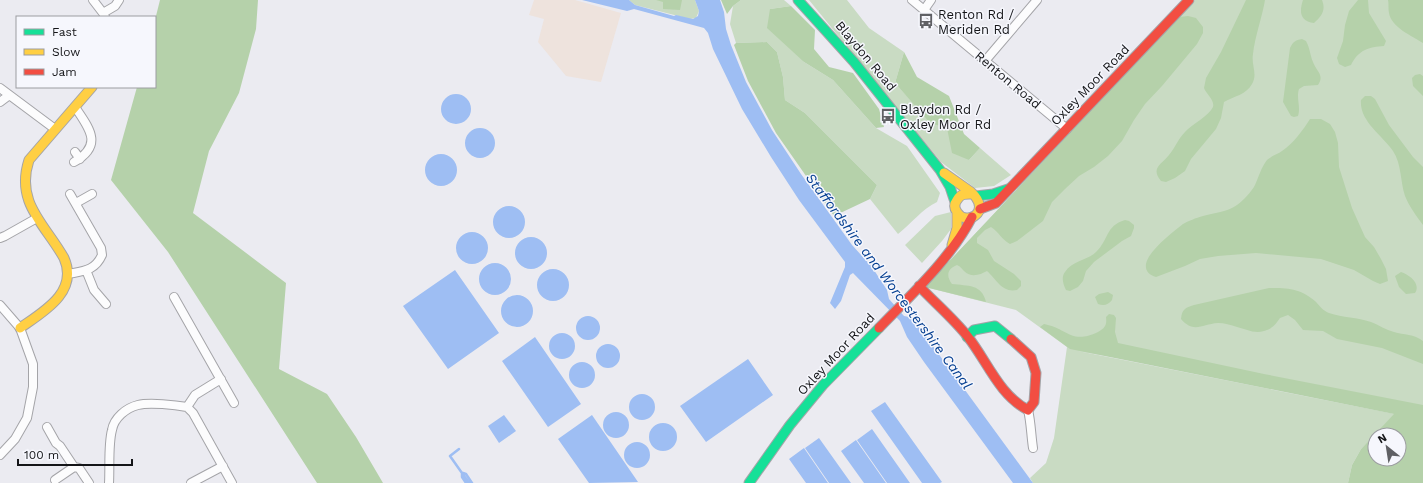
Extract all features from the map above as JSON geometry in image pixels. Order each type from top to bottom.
[{"type":"street","points":[[93,0],[104,15],[115,6],[119,0]]},
{"type":"street","name":"Blaydon Road","points":[[798,0],[864,73],[940,170],[950,187],[955,202]]},
{"type":"street","name":"Renton Road","points":[[912,0],[1067,129]]},
{"type":"street","points":[[924,10],[931,0]]},
{"type":"street","points":[[985,61],[1037,0]]},
{"type":"street","name":"Oxley Moor Road","points":[[980,209],[996,203],[1011,188],[1189,0]]},
{"type":"street","points":[[0,88],[8,96],[55,129]]},
{"type":"street","points":[[20,328],[56,301],[68,274],[63,256],[37,218],[25,192],[24,176],[30,160],[91,88]]},
{"type":"street","points":[[0,102],[8,96]]},
{"type":"street","points":[[75,107],[90,131],[92,137],[88,150],[76,157]]},
{"type":"street","name":"Blaydon Road","points":[[940,170],[974,195]]},
{"type":"street","name":"Oxley Moor Road","points":[[974,195],[993,194],[1011,188]]},
{"type":"street","points":[[68,274],[96,266],[102,255],[101,248],[70,194]]},
{"type":"street","points":[[76,203],[92,194]]},
{"type":"street","points":[[963,194],[974,195],[980,203],[980,209],[976,215],[964,218],[957,213],[955,202],[959,196],[963,194]]},
{"type":"street","name":"Oxley Moor Road","points":[[951,250],[957,228],[957,213]]},
{"type":"street","name":"Oxley Moor Road","points":[[750,483],[763,462],[790,425],[823,385],[951,250],[964,234],[972,217]]},
{"type":"street","points":[[0,238],[37,218]]},
{"type":"street","points":[[86,270],[94,290],[106,304]]},
{"type":"street","points":[[918,286],[967,337],[1005,391],[1022,408],[1028,410]]},
{"type":"street","points":[[174,297],[234,403]]},
{"type":"street","points":[[0,305],[20,328],[33,364],[33,387],[27,418],[15,439],[0,455]]},
{"type":"street","points":[[967,337],[974,330],[995,326],[1031,357],[1036,373],[1034,402],[1028,410]]},
{"type":"street","points":[[187,407],[195,395],[221,379]]},
{"type":"street","points":[[109,483],[111,430],[114,421],[124,412],[138,405],[154,404],[187,407],[193,413],[232,483]]},
{"type":"street","points":[[1028,410],[1031,421],[1028,434],[1033,448]]},
{"type":"street","points":[[47,428],[74,467],[79,468],[89,483]]},
{"type":"street","points":[[191,483],[223,466]]},
{"type":"street","points":[[55,480],[74,467]]},
{"type":"shaded area","points":[[534,0],[575,0],[621,13],[601,82],[566,76],[538,42],[544,19],[529,15]]},
{"type":"green space","points":[[160,0],[258,0],[256,29],[239,93],[209,151],[193,213],[286,283],[279,369],[327,394],[356,437],[383,483],[317,483],[168,252],[111,180],[137,88],[156,88],[156,16]]},
{"type":"green space","points":[[629,0],[695,0],[699,11],[696,18],[690,19],[635,5]]},
{"type":"green space","points":[[656,0],[682,0],[680,10],[663,9],[663,2]]},
{"type":"green space","points":[[721,0],[741,0],[733,6],[727,14]]},
{"type":"green space","points":[[741,0],[784,0],[791,6],[770,9],[804,62],[833,80],[876,128],[907,146],[940,193],[937,202],[921,213],[898,234],[870,199],[877,185],[805,113],[785,100],[783,77],[777,52],[767,42],[736,43],[730,24],[733,6]]},
{"type":"green space","points":[[809,0],[847,0],[869,28],[904,52],[895,83],[930,122],[947,128],[969,160],[980,148],[1011,175],[994,186],[975,188],[941,162]]},
{"type":"green space","points":[[1195,0],[1423,0],[1423,411],[1078,351],[1395,414],[1382,427],[1367,427],[1367,443],[1361,449],[1352,465],[1348,483],[1033,483],[1030,478],[1046,463],[1054,438],[1067,347],[1016,310],[925,287]]},
{"type":"green space","points":[[1246,0],[1265,0],[1254,47],[1254,80],[1246,91],[1224,102],[1221,118],[1216,129],[1191,159],[1185,171],[1166,182],[1161,181],[1157,173],[1158,166],[1171,152],[1185,132],[1208,114],[1213,107],[1212,99],[1204,88],[1206,78],[1221,52]]},
{"type":"green space","points":[[1303,0],[1322,0],[1324,7],[1322,13],[1314,23],[1303,18],[1301,8]]},
{"type":"green space","points":[[1358,0],[1368,0],[1369,13],[1386,41],[1384,46],[1364,50],[1357,56],[1351,65],[1345,67],[1339,64],[1337,58],[1343,41],[1349,11]]},
{"type":"green space","points":[[1388,0],[1423,0],[1423,43],[1403,31],[1394,23],[1389,13]]},
{"type":"green space","points":[[791,6],[815,30],[814,49],[829,67],[853,73],[879,109],[884,127],[876,128],[833,80],[804,62],[767,28],[770,9]]},
{"type":"green space","points":[[1188,16],[1196,18],[1203,27],[1203,33],[1197,44],[1145,104],[1122,141],[1108,156],[1079,176],[1065,189],[1052,202],[1043,221],[1017,241],[1010,244],[991,227],[985,230],[977,238],[977,243],[988,250],[994,261],[1014,274],[1021,281],[1021,286],[1017,290],[1007,290],[987,271],[978,275],[970,275],[957,265],[948,273],[952,284],[969,286],[978,289],[984,296],[986,302],[925,287],[1179,17]]},
{"type":"green space","points":[[1302,39],[1306,41],[1314,65],[1321,78],[1318,85],[1304,86],[1299,89],[1299,112],[1298,116],[1294,117],[1291,116],[1283,102],[1290,48],[1294,42]]},
{"type":"green space","points":[[767,42],[777,52],[783,77],[785,100],[805,113],[877,185],[870,199],[834,216],[776,133],[748,81],[734,45],[736,43]]},
{"type":"green space","points":[[904,52],[917,77],[949,96],[964,134],[980,148],[969,160],[952,153],[947,128],[930,123],[895,83]]},
{"type":"green space","points":[[1420,74],[1423,76],[1423,96],[1413,86],[1412,78],[1415,75]]},
{"type":"green space","points":[[1365,96],[1371,96],[1375,99],[1389,125],[1413,157],[1423,167],[1423,225],[1405,196],[1396,156],[1367,121],[1364,115],[1361,108],[1361,100]]},
{"type":"green space","points":[[1310,119],[1321,119],[1330,124],[1335,132],[1338,143],[1339,167],[1352,208],[1365,237],[1374,247],[1386,269],[1388,281],[1380,284],[1354,270],[1321,259],[1256,253],[1200,259],[1156,277],[1148,272],[1146,269],[1146,264],[1151,253],[1183,224],[1200,217],[1229,209],[1242,201],[1254,187],[1267,160],[1290,145]]},
{"type":"green space","points":[[951,212],[951,229],[922,263],[905,245],[935,216]]},
{"type":"green space","points":[[1125,220],[1134,225],[1131,236],[1094,262],[1086,271],[1083,281],[1078,287],[1070,291],[1066,290],[1063,283],[1063,278],[1068,268],[1093,255],[1103,243],[1110,230]]},
{"type":"green space","points":[[1401,272],[1408,275],[1416,283],[1417,286],[1415,293],[1406,294],[1399,287],[1395,276]]},
{"type":"green space","points":[[1269,288],[1288,289],[1304,293],[1329,313],[1366,320],[1391,331],[1420,339],[1423,341],[1423,364],[1382,348],[1337,339],[1323,331],[1303,330],[1295,320],[1288,315],[1280,318],[1269,329],[1257,332],[1220,323],[1194,327],[1186,324],[1181,319],[1183,311],[1191,306]]},
{"type":"green space","points":[[1108,292],[1113,295],[1112,300],[1106,305],[1098,304],[1095,297],[1099,294]]},
{"type":"green space","points":[[1109,314],[1114,315],[1116,318],[1115,332],[1118,343],[1264,374],[1423,405],[1423,483],[1348,483],[1352,465],[1361,449],[1367,443],[1367,467],[1407,467],[1407,427],[1382,427],[1394,414],[1070,349],[1040,327],[1044,324],[1081,337],[1089,336],[1098,332],[1105,326],[1106,317]]},
{"type":"water","points":[[582,0],[629,0],[635,5],[674,16],[676,15],[693,19],[698,16],[699,11],[695,0],[720,0],[731,45],[746,82],[772,130],[801,174],[852,245],[872,267],[887,290],[889,299],[904,316],[913,319],[1033,483],[1013,483],[924,362],[907,337],[900,321],[853,273],[850,275],[841,301],[835,309],[830,303],[845,267],[845,262],[799,200],[742,109],[713,49],[708,33],[704,28],[634,9],[627,11]]},
{"type":"water","points":[[456,94],[466,99],[471,109],[466,119],[456,124],[446,119],[441,109],[446,99]]},
{"type":"water","points":[[480,128],[491,132],[495,143],[491,154],[480,158],[469,154],[465,143],[469,132]]},
{"type":"water","points":[[438,154],[444,154],[454,161],[457,170],[456,176],[450,183],[444,186],[438,186],[428,179],[425,173],[425,167],[432,157]]},
{"type":"water","points":[[506,206],[512,206],[522,213],[525,222],[524,228],[518,235],[512,238],[506,238],[496,231],[493,225],[493,219],[500,209]]},
{"type":"water","points":[[469,232],[475,232],[484,236],[488,248],[484,260],[475,264],[469,264],[460,260],[456,251],[456,245],[460,236]]},
{"type":"water","points":[[531,237],[540,240],[544,244],[547,253],[544,262],[540,266],[531,269],[522,266],[518,262],[515,253],[518,244],[522,240]]},
{"type":"water","points":[[492,263],[498,263],[507,267],[511,279],[507,291],[498,295],[492,295],[483,291],[479,282],[479,276],[483,267]]},
{"type":"water","points":[[553,269],[559,270],[566,276],[569,285],[568,291],[562,298],[553,301],[547,300],[540,294],[537,285],[538,279],[544,272]]},
{"type":"water","points":[[455,270],[499,333],[448,369],[403,306]]},
{"type":"water","points":[[514,295],[520,295],[530,302],[533,311],[532,317],[526,324],[520,327],[514,327],[504,320],[501,314],[501,308],[508,298]]},
{"type":"water","points":[[588,316],[593,317],[599,323],[599,333],[593,339],[588,340],[583,339],[577,333],[576,328],[577,323],[583,317]]},
{"type":"water","points":[[562,333],[571,337],[575,346],[571,355],[562,359],[553,355],[549,346],[553,337]]},
{"type":"water","points":[[535,337],[581,404],[548,427],[502,361]]},
{"type":"water","points":[[608,344],[617,347],[620,356],[617,365],[608,368],[599,365],[596,356],[599,347]]},
{"type":"water","points":[[748,359],[773,395],[706,442],[680,406]]},
{"type":"water","points":[[582,362],[591,366],[595,375],[591,384],[582,388],[573,384],[569,375],[573,366]]},
{"type":"water","points":[[642,394],[652,397],[655,407],[652,417],[642,420],[632,417],[629,407],[632,397]]},
{"type":"water","points":[[885,402],[942,482],[922,483],[871,411]]},
{"type":"water","points":[[616,412],[625,416],[629,425],[625,434],[616,438],[607,434],[603,425],[607,416]]},
{"type":"water","points":[[504,415],[516,431],[499,443],[488,426]]},
{"type":"water","points":[[592,415],[638,482],[589,483],[558,439]]},
{"type":"water","points":[[663,423],[673,427],[677,437],[673,447],[663,451],[653,447],[649,437],[653,427]]},
{"type":"water","points":[[872,429],[910,483],[887,483],[857,440]]},
{"type":"water","points":[[819,438],[851,483],[829,483],[805,448]]},
{"type":"water","points":[[856,440],[886,483],[864,483],[841,451]]},
{"type":"water","points":[[637,442],[646,446],[650,455],[646,464],[637,468],[628,464],[624,455],[628,446]]},
{"type":"water","points":[[804,448],[828,483],[806,483],[789,459]]},
{"type":"waterway","points":[[459,449],[450,456],[469,483]]},
{"type":"waterway","points":[[463,473],[466,474],[472,483]]},
{"type":"waterway","points":[[462,474],[462,477],[466,483]]},
{"type":"traffic: fast","points":[[798,0],[854,62],[940,170],[950,187],[955,202]]},
{"type":"traffic: fast","points":[[976,196],[993,194],[1008,189]]},
{"type":"traffic: fast","points":[[967,337],[974,330],[995,326],[1011,339]]},
{"type":"traffic: fast","points":[[749,483],[790,425],[823,385],[879,328]]},
{"type":"traffic: slow","points":[[20,328],[48,308],[63,291],[67,281],[67,270],[64,258],[34,212],[29,201],[26,189],[26,175],[29,160],[91,88]]},
{"type":"traffic: slow","points":[[944,173],[971,192],[977,199],[979,211],[976,215],[971,218],[961,216],[955,209],[956,202],[962,195],[966,194],[968,194],[970,194],[973,194]]},
{"type":"traffic: slow","points":[[952,245],[957,228],[957,213]]},
{"type":"traffic: jam","points":[[980,209],[996,203],[1189,0]]},
{"type":"traffic: jam","points":[[879,328],[930,276],[953,247],[972,217]]},
{"type":"traffic: jam","points":[[919,286],[963,330],[1001,387],[1018,404],[1028,410],[1034,402],[1036,373],[1031,357],[1011,339]]},
{"type":"place","name":"Renton Rd / Meriden Rd","points":[[926,21]]},
{"type":"place","name":"Blaydon Rd / Oxley Moor Rd","points":[[888,116]]},
{"type":"water label","name":"Staffordshire and Worcestershire Canal","points":[[889,281]]}]
